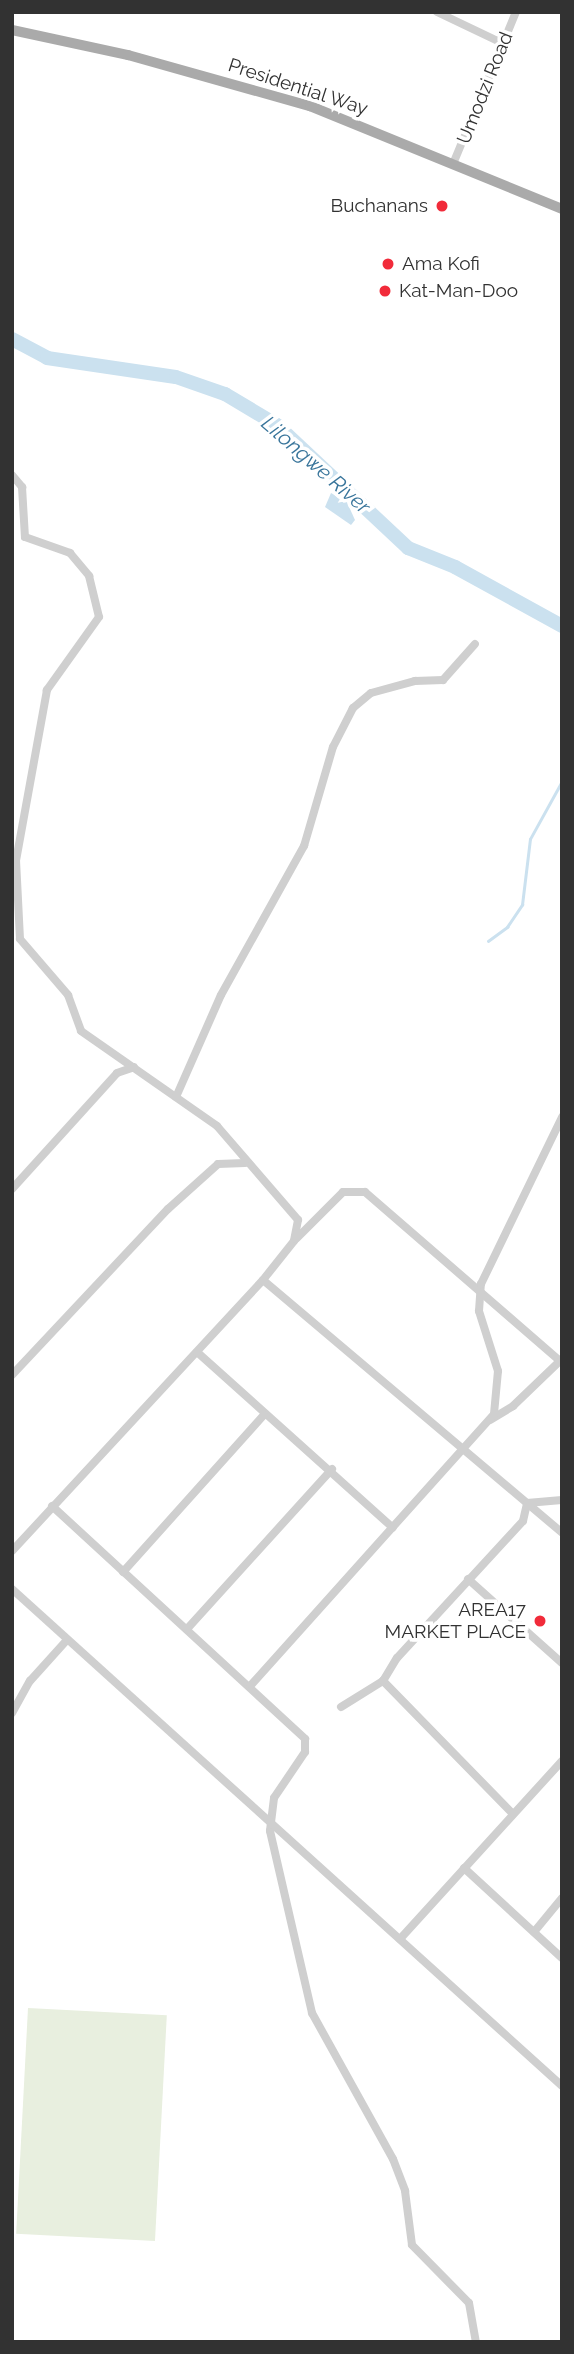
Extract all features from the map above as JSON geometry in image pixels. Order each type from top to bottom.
[{"type":"main road","name":"Presidential Way","points":[[12,30],[128,55],[298,103],[562,209]]},
{"type":"street","points":[[437,12],[502,43]]},
{"type":"street","name":"Umodzi Road","points":[[453,164],[516,12]]},
{"type":"street","points":[[12,475],[22,487],[25,537],[70,553],[89,576],[99,617],[47,690],[16,860],[16,926],[38,965],[73,1003],[81,1031],[217,1126],[245,1163],[296,1213],[309,1217],[323,1212]]},
{"type":"street","points":[[176,1097],[221,995],[304,846],[333,747],[353,708],[371,693],[415,681],[443,680],[475,644]]},
{"type":"street","points":[[12,1189],[117,1073],[134,1067]]},
{"type":"street","points":[[489,1421],[497,1407],[498,1371],[479,1311],[480,1293],[531,1173],[562,1118]]},
{"type":"street","points":[[12,1376],[178,1200],[218,1164],[245,1163]]},
{"type":"street","points":[[12,1550],[263,1280],[294,1241],[343,1192],[365,1192],[561,1360],[513,1406],[489,1421],[463,1448],[251,1685]]},
{"type":"street","points":[[294,1241],[296,1213]]},
{"type":"street","points":[[263,1280],[562,1533]]},
{"type":"street","points":[[197,1352],[264,1415],[332,1469],[393,1528]]},
{"type":"street","points":[[123,1572],[264,1415]]},
{"type":"street","points":[[187,1629],[332,1469]]},
{"type":"street","points":[[527,1503],[562,1500]]},
{"type":"street","points":[[341,1707],[383,1681],[397,1658],[523,1521],[527,1503]]},
{"type":"street","points":[[52,1506],[251,1685],[307,1743],[274,1798],[270,1819],[312,2013],[393,2159],[405,2191],[412,2245],[469,2303],[476,2342]]},
{"type":"street","points":[[468,1578],[562,1663]]},
{"type":"street","points":[[12,1589],[66,1641],[270,1819],[562,2086]]},
{"type":"street","points":[[12,1713],[30,1681],[66,1641]]},
{"type":"street","points":[[383,1681],[512,1813]]},
{"type":"street","points":[[400,1939],[562,1761]]},
{"type":"street","points":[[464,1868],[562,1958]]},
{"type":"street","points":[[534,1932],[562,1898]]},
{"type":"green space","points":[[28,2008],[167,2015],[155,2241],[16,2234]]},
{"type":"water","points":[[331,493],[346,500],[355,520],[351,525],[325,507]]},
{"type":"waterway","name":"Lilongwe River","points":[[12,339],[47,358],[176,377],[225,394],[277,425],[408,548],[455,567],[562,626]]},
{"type":"waterway","points":[[488,941],[507,927],[522,905],[530,839],[562,781]]},
{"type":"place","name":"Buchanans","points":[[442,206]]},
{"type":"place","name":"Ama Kofi","points":[[388,264]]},
{"type":"place","name":"Kat-Man-Doo","points":[[385,291]]},
{"type":"place","name":"AREA17 MARKET PLACE","points":[[540,1621]]}]
